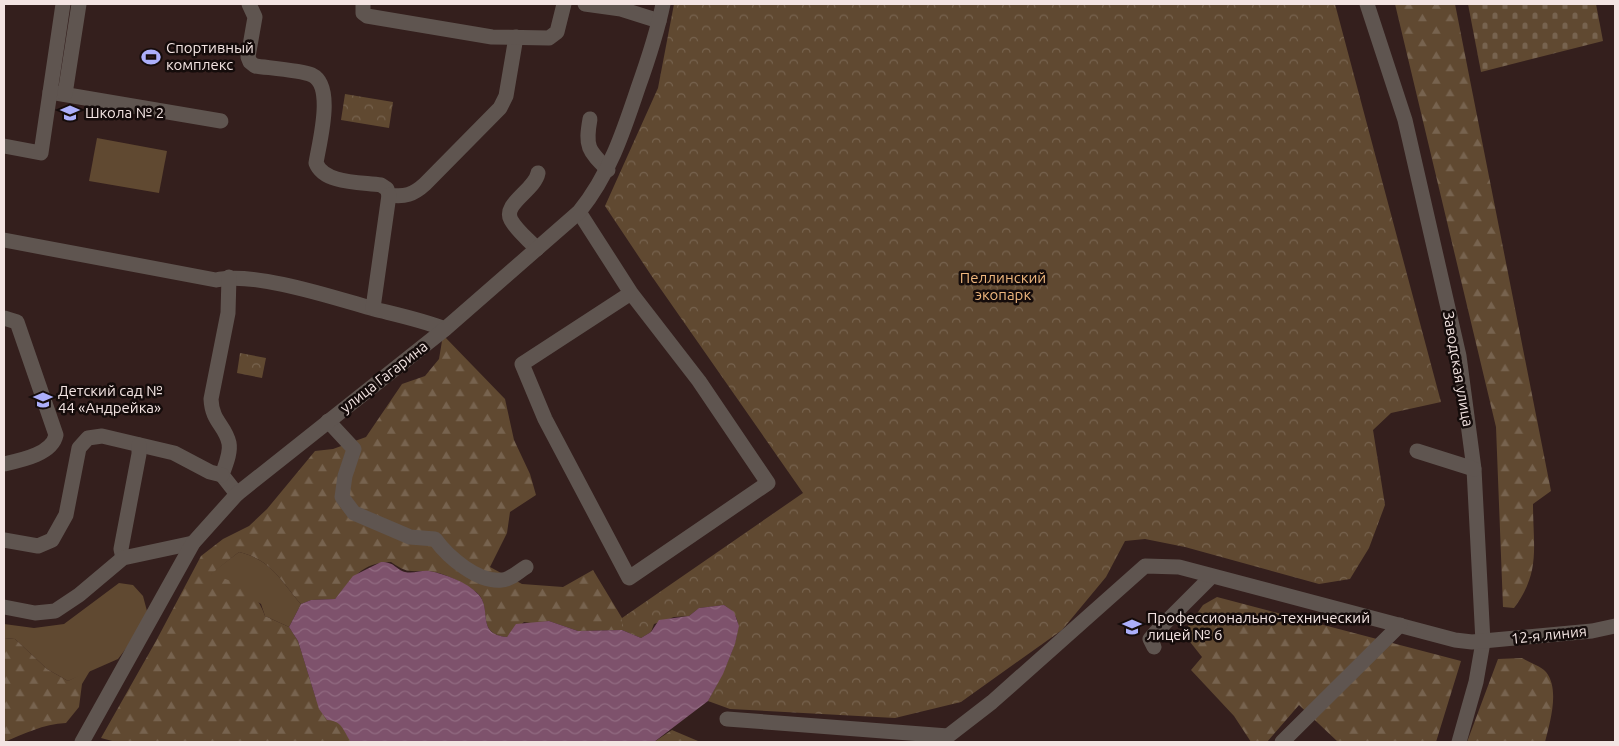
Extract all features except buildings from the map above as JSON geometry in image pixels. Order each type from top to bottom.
[{"type":"street","points":[[58,93],[64,4]]},
{"type":"street","points":[[4,146],[41,153],[58,93],[79,4]]},
{"type":"street","points":[[249,4],[254,17],[248,56],[250,62],[255,66],[313,76],[322,85],[326,99],[316,163],[319,170],[327,176],[381,185],[387,188],[389,195],[373,308]]},
{"type":"street","points":[[362,4],[363,13],[367,16],[492,37],[516,38],[549,38],[557,32],[564,4]]},
{"type":"street","points":[[585,4],[621,9],[659,21]]},
{"type":"street","name":"улица Гагарина","points":[[82,742],[193,543],[236,494],[445,329],[579,212],[608,170],[633,104],[663,4]]},
{"type":"street","name":"Заводская улица","points":[[1367,4],[1408,129],[1459,356],[1474,469],[1483,642],[1476,682],[1459,742]]},
{"type":"street","points":[[389,195],[404,197],[416,192],[494,115],[506,96],[516,38]]},
{"type":"street","points":[[58,93],[221,121]]},
{"type":"street","points":[[590,119],[586,140],[588,148],[608,170]]},
{"type":"street","points":[[537,249],[511,220],[509,213],[511,207],[533,185],[538,173]]},
{"type":"street","points":[[579,212],[631,294],[699,381],[768,483],[629,578],[545,419],[522,364],[631,294]]},
{"type":"street","points":[[4,240],[216,280],[229,277],[323,294],[445,329]]},
{"type":"street","points":[[222,475],[230,450],[229,442],[212,413],[212,398],[228,313],[229,277]]},
{"type":"street","points":[[4,318],[17,322],[56,435],[54,444],[48,450],[4,464]]},
{"type":"street","points":[[328,421],[354,449],[345,476],[342,497],[354,513],[410,537],[435,538],[460,565],[488,580],[504,580],[526,567]]},
{"type":"street","points":[[4,540],[38,546],[52,540],[66,515],[79,448],[88,438],[102,436],[174,453],[210,472],[222,475],[236,494]]},
{"type":"street","points":[[123,558],[121,548],[139,454],[138,445]]},
{"type":"street","points":[[1417,451],[1474,469]]},
{"type":"street","points":[[4,607],[35,613],[55,611],[79,595],[123,558],[193,543]]},
{"type":"street","name":"12-я линия","points":[[950,739],[1145,566],[1179,567],[1455,640],[1483,642],[1592,631],[1615,626]]},
{"type":"street","points":[[1154,647],[1150,639],[1211,577]]},
{"type":"street","points":[[1282,742],[1400,625]]},
{"type":"street","points":[[727,719],[950,739]]},
{"type":"green space","name":"Пеллинский экопарк","points":[[674,4],[1335,4],[1441,402],[1391,413],[1373,430],[1385,505],[1369,548],[1350,579],[1319,584],[1185,547],[1145,539],[1125,541],[1106,577],[1062,630],[961,702],[895,718],[730,709],[708,701],[726,665],[737,635],[738,623],[736,617],[724,605],[699,608],[689,616],[674,617],[654,624],[651,632],[641,638],[622,630],[622,618],[803,493],[605,206],[658,88]]},
{"type":"green space","points":[[1395,4],[1455,4],[1551,491],[1533,504],[1534,559],[1532,571],[1523,595],[1514,608],[1503,607],[1496,427]]},
{"type":"green space","points":[[1468,4],[1596,4],[1603,41],[1481,72]]},
{"type":"green space","points":[[345,94],[393,102],[389,128],[341,120]]},
{"type":"green space","points":[[97,138],[167,151],[159,193],[89,181]]},
{"type":"green space","points":[[443,335],[505,399],[514,440],[530,474],[536,495],[510,512],[507,533],[490,567],[522,584],[563,587],[593,570],[622,618],[622,630],[578,631],[549,621],[538,624],[524,622],[507,637],[497,635],[487,625],[481,598],[471,588],[440,573],[408,571],[391,562],[365,568],[358,573],[335,599],[311,600],[301,604],[268,566],[260,560],[239,552],[211,574],[229,580],[250,592],[261,606],[265,616],[289,627],[298,641],[316,699],[343,727],[351,742],[116,742],[101,738],[201,556],[223,539],[249,526],[267,509],[315,451],[333,449],[366,437],[402,384],[425,376],[439,359]]},
{"type":"green space","points":[[240,353],[266,358],[262,378],[237,373]]},
{"type":"green space","points":[[239,552],[260,560],[268,566],[301,604],[289,627],[265,616],[261,604],[210,574]]},
{"type":"green space","points":[[119,583],[133,585],[143,596],[147,611],[134,638],[118,659],[68,681],[47,669],[15,639],[4,638],[4,624],[34,628],[64,624]]},
{"type":"green space","points":[[1217,597],[1461,661],[1436,742],[1338,742],[1299,705],[1267,742],[1251,742],[1234,716],[1191,670],[1202,657],[1183,633],[1203,605]]},
{"type":"green space","points":[[4,638],[15,639],[47,669],[68,681],[91,669],[82,684],[79,707],[66,723],[42,727],[4,742]]},
{"type":"green space","points":[[1522,658],[1544,670],[1550,679],[1553,706],[1545,742],[1467,742],[1498,659]]},
{"type":"green space","points":[[672,730],[698,741],[740,742],[654,742]]},
{"type":"water","points":[[381,562],[392,564],[405,572],[435,572],[449,576],[468,586],[482,600],[486,620],[491,631],[497,635],[507,637],[516,624],[549,621],[578,631],[622,630],[641,638],[651,632],[659,620],[689,616],[699,608],[724,605],[734,612],[739,626],[735,644],[723,674],[708,701],[654,742],[351,742],[340,724],[327,720],[319,709],[298,641],[289,627],[301,604],[311,600],[335,599],[353,576]]},
{"type":"place","name":"Спортивный комплекс","points":[[151,57]]},
{"type":"place","name":"Школа № 2","points":[[70,113]]},
{"type":"place","name":"Детский сад № 44 «Андрейка»","points":[[43,400]]},
{"type":"place","name":"Профессионально-технический лицей № 6","points":[[1132,627]]}]
